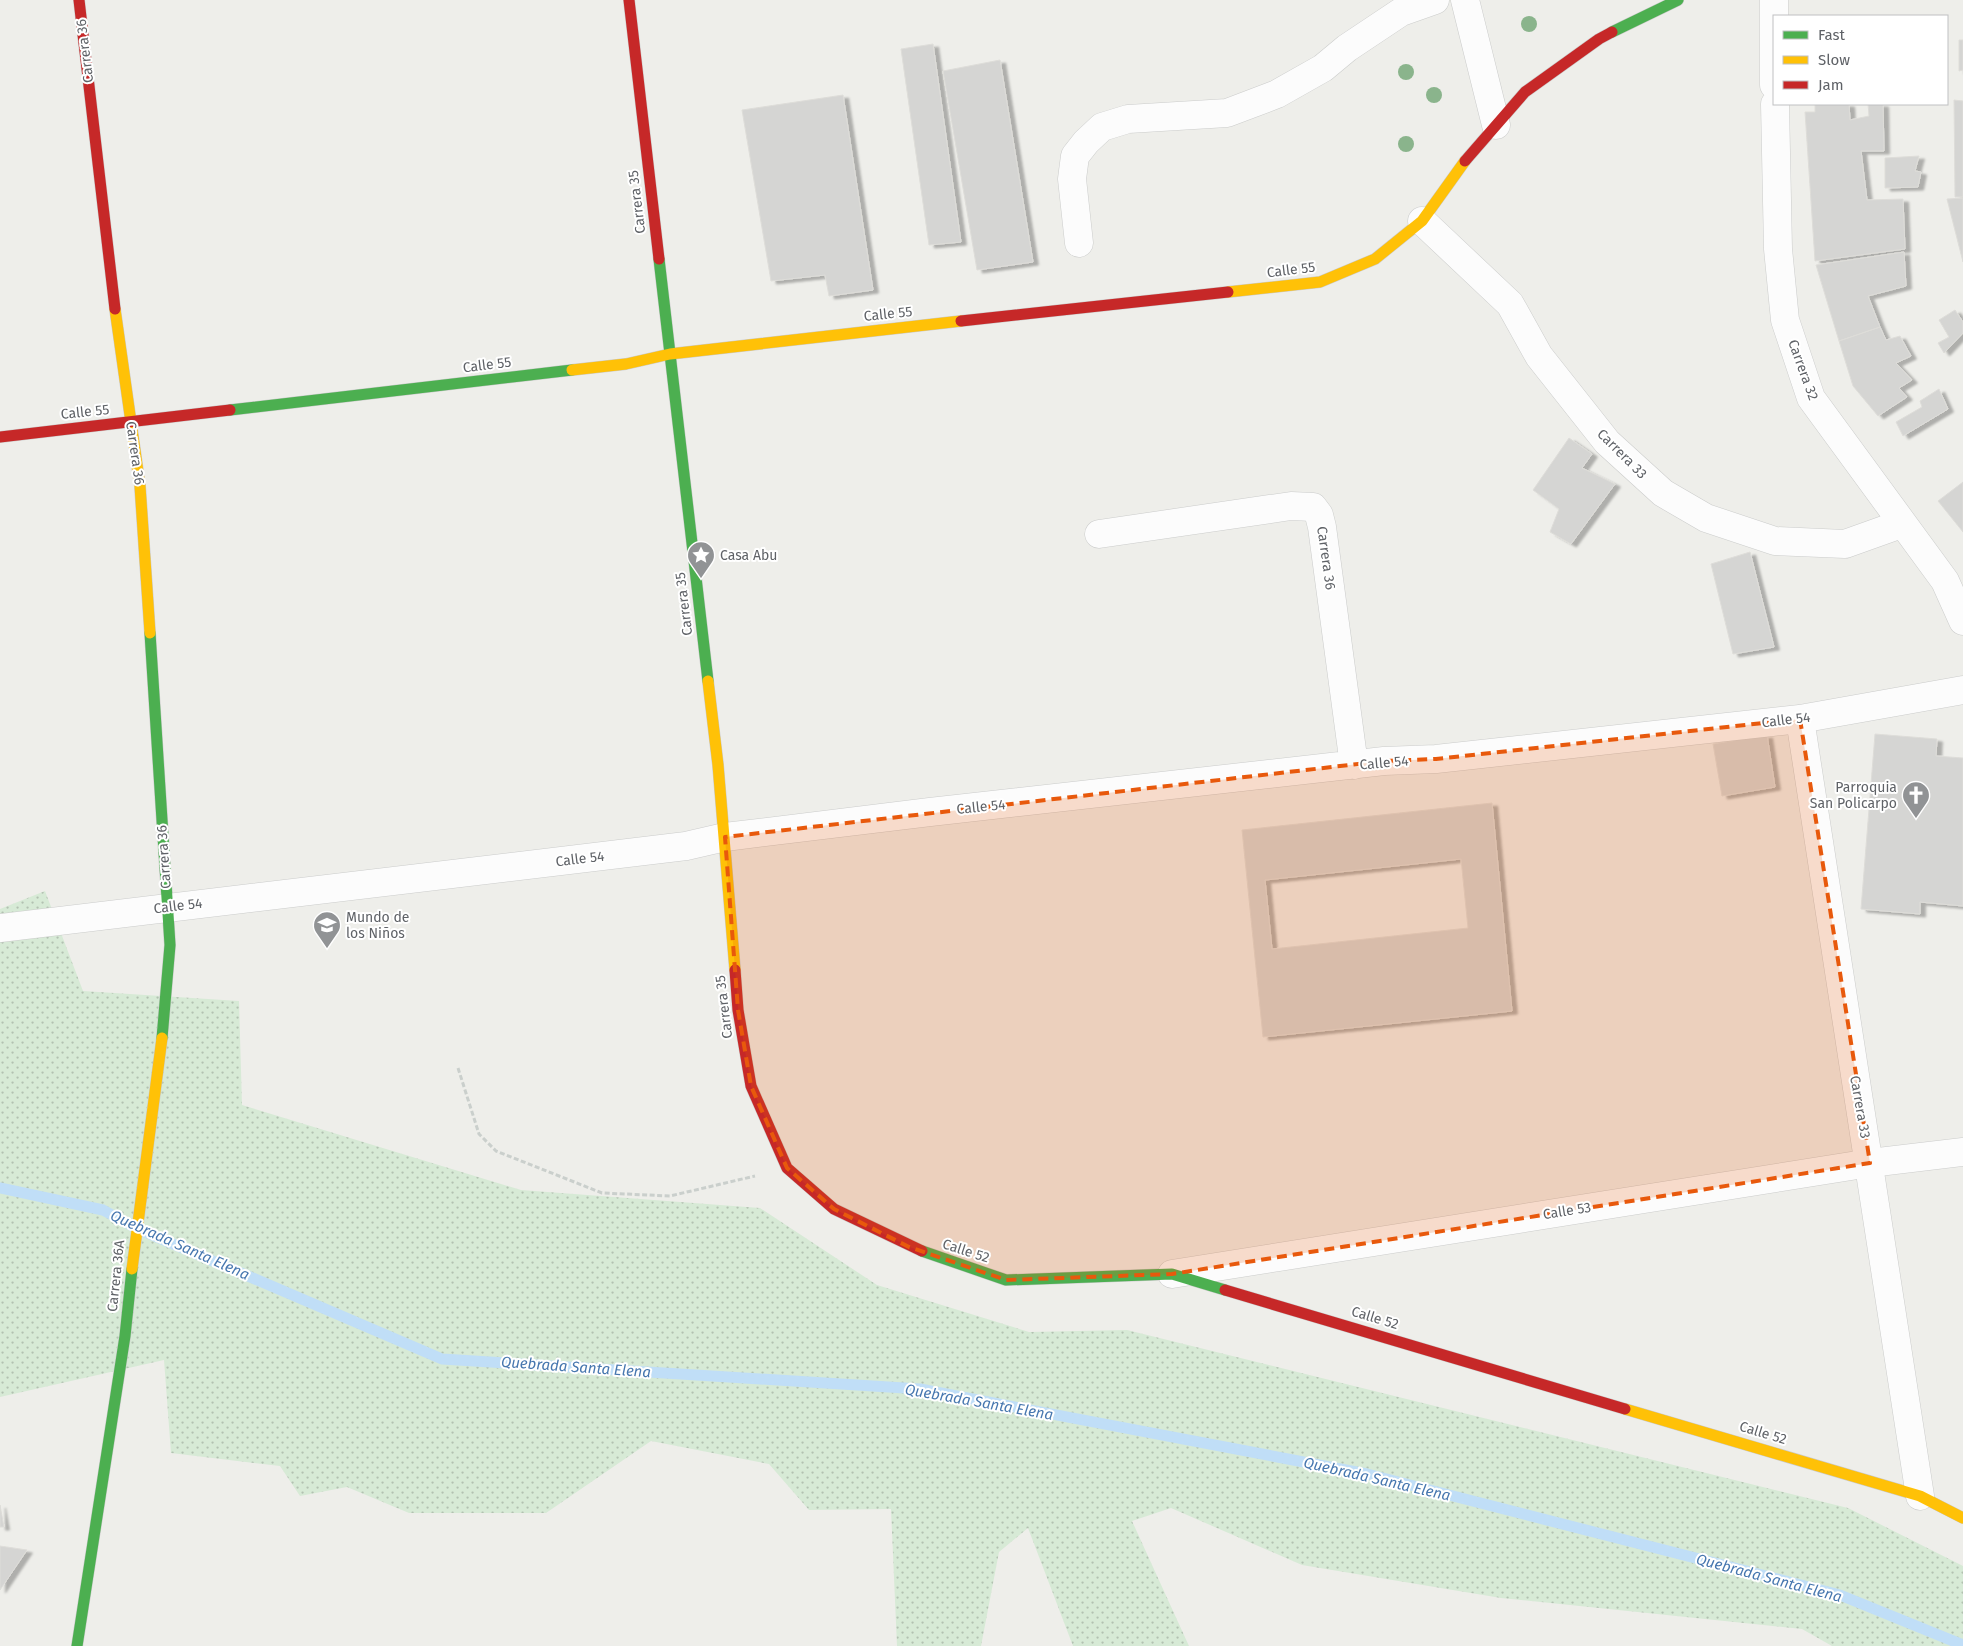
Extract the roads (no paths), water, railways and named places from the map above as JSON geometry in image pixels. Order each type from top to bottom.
[{"type":"street","name":"Carrera 36","points":[[79,0],[118,334],[140,486],[168,908]]},
{"type":"street","name":"Carrera 35","points":[[629,0],[725,837],[738,1010],[751,1086],[787,1168]]},
{"type":"street","points":[[1079,243],[1072,179],[1075,156],[1102,127],[1128,119],[1227,113],[1244,107],[1277,94],[1323,68],[1347,48],[1401,12],[1434,0]]},
{"type":"street","points":[[1465,0],[1496,125]]},
{"type":"street","name":"Calle 55","points":[[0,437],[626,364],[670,354],[1320,282],[1375,259],[1422,222],[1470,154],[1525,92],[1599,39],[1678,0]]},
{"type":"street","points":[[1774,0],[1774,15]]},
{"type":"street","name":"Carrera 32","points":[[1775,105],[1778,249],[1785,320],[1812,398],[1901,524],[1944,581],[1963,621]]},
{"type":"street","name":"Carrera 33","points":[[1422,222],[1510,304],[1539,356],[1607,442],[1663,493],[1706,518],[1775,542],[1845,544],[1901,524]]},
{"type":"street","name":"Carrera 36","points":[[1099,534],[1291,506],[1313,507],[1319,515],[1322,527],[1354,765]]},
{"type":"street","name":"Calle 54","points":[[0,928],[686,846],[725,837],[1384,761],[1446,758],[1800,719],[1963,690]]},
{"type":"street","name":"Carrera 33","points":[[1800,719],[1920,1496]]},
{"type":"street","name":"Carrera 36A","points":[[77,1646],[125,1336],[136,1230],[167,997],[170,945],[168,908]]},
{"type":"street","name":"Calle 53","points":[[1172,1274],[1870,1163],[1963,1152]]},
{"type":"street","name":"Calle 52","points":[[787,1168],[834,1209],[909,1248],[1006,1280],[1172,1274],[1920,1496],[1963,1518]]},
{"type":"waterway","name":"Quebrada Santa Elena","points":[[0,1188],[103,1210],[138,1229],[442,1359],[920,1389],[1367,1474],[1840,1595],[1963,1645]]},
{"type":"place","name":"Casa Abu","points":[[701,579]]},
{"type":"place","name":"Parroquia San Policarpo","points":[[1916,819]]},
{"type":"place","name":"Mundo de los Niños","points":[[327,949]]}]
